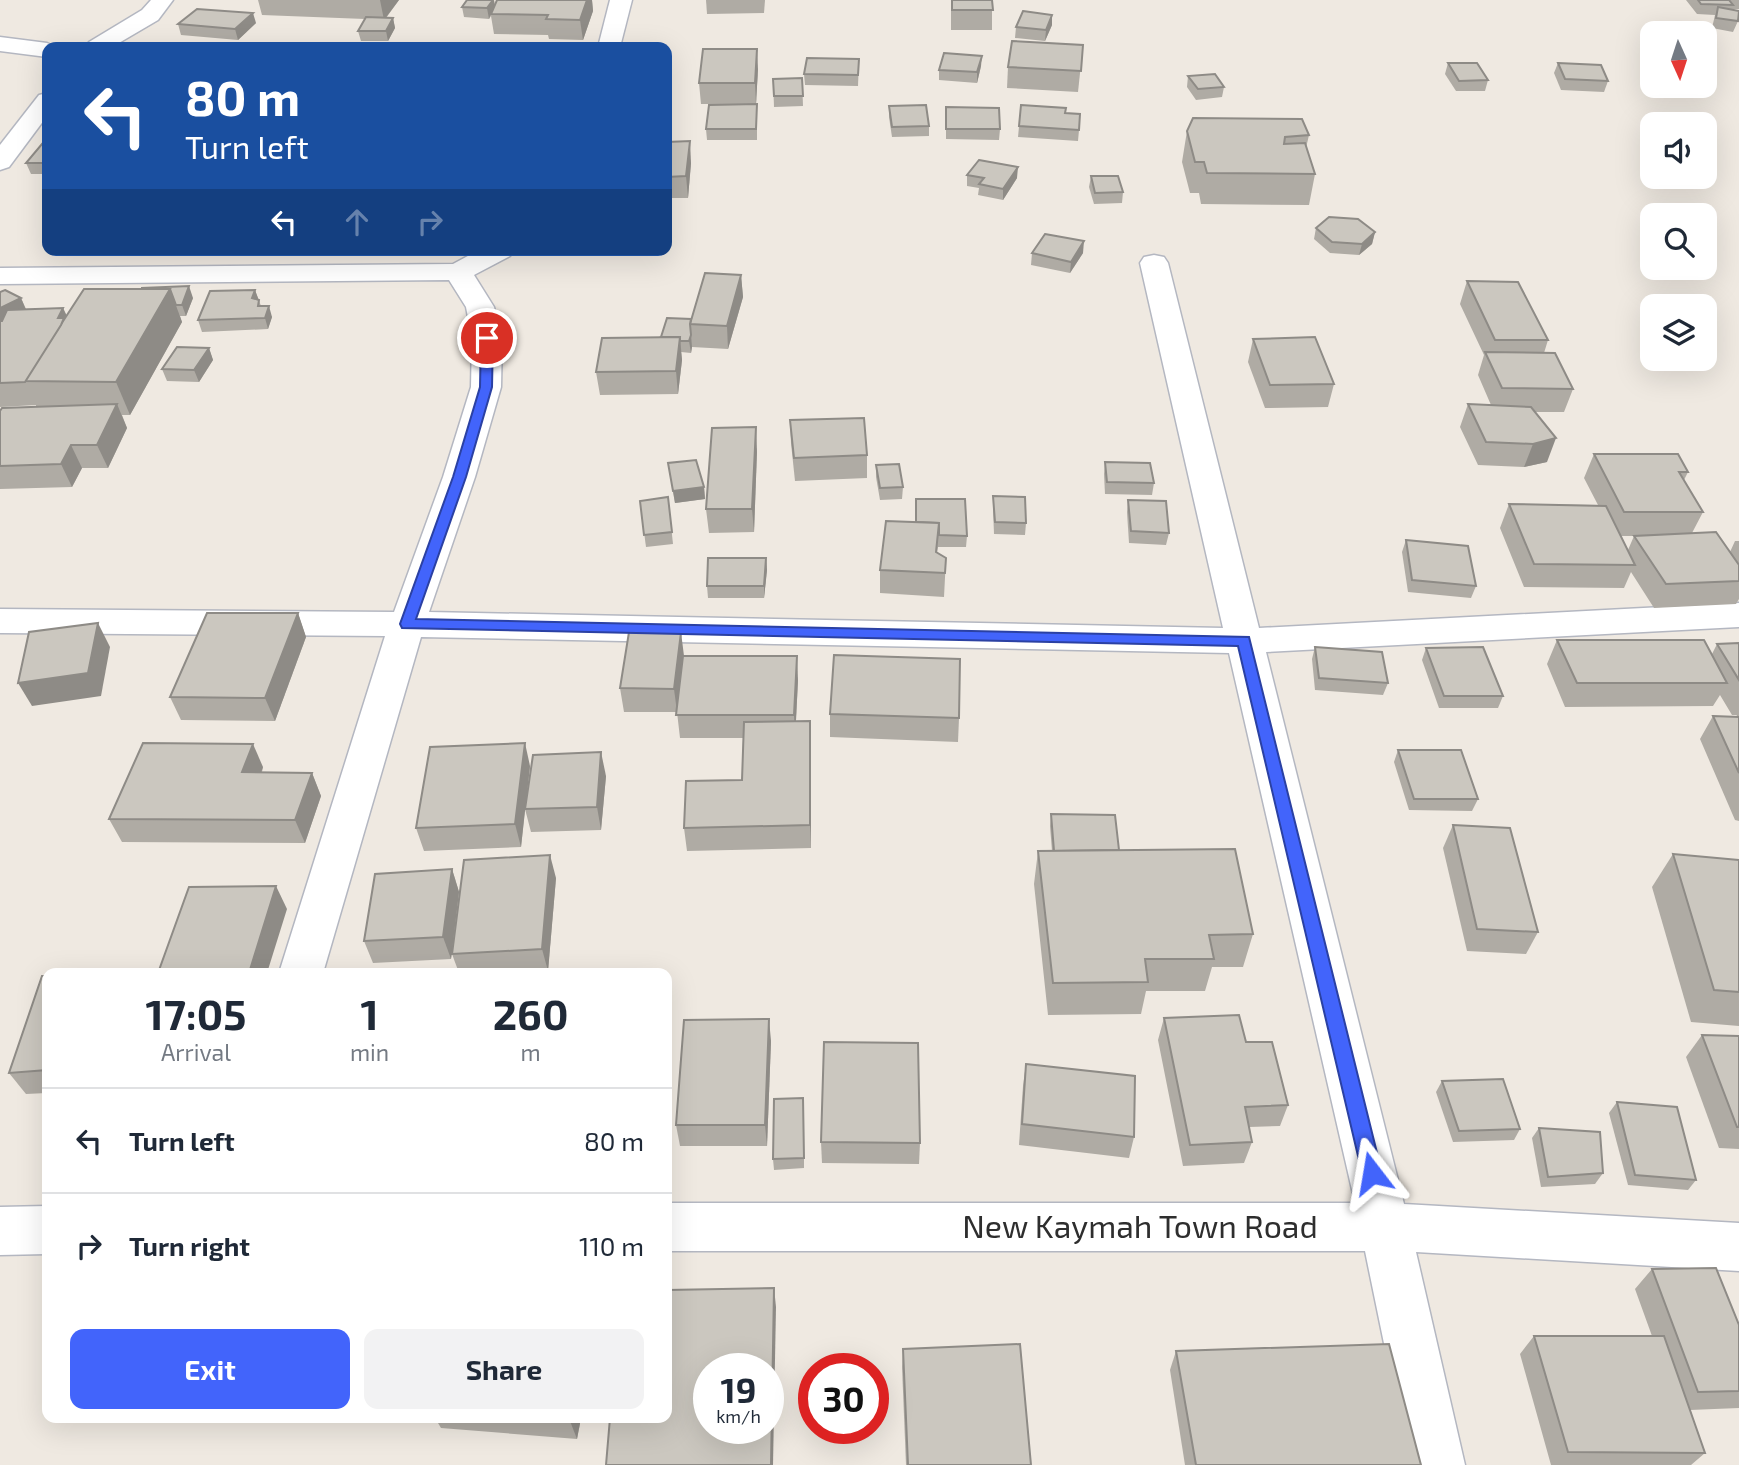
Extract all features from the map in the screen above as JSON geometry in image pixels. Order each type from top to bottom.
[{"type":"street","points":[[105,42],[150,15],[162,0]]},
{"type":"street","points":[[609,42],[621,0]]},
{"type":"street","points":[[0,44],[42,49]]},
{"type":"street","points":[[0,162],[42,107]]},
{"type":"street","points":[[0,276],[458,272],[489,256]]},
{"type":"street","points":[[1154,263],[1385,1227],[1437,1465]]},
{"type":"street","points":[[304,968],[407,624],[459,477],[486,387],[487,338],[483,318],[480,307],[458,272]]},
{"type":"street","points":[[0,621],[407,624],[1244,641],[1739,615]]},
{"type":"street","name":"New Kaymah Town Road","points":[[672,1227],[1385,1227],[1739,1247]]},
{"type":"street","points":[[0,1231],[42,1230]]},
{"type":"building","points":[[467,0],[493,0],[487,8],[462,7]]},
{"type":"building","points":[[497,0],[587,0],[580,20],[546,19],[548,15],[491,14]]},
{"type":"building","points":[[952,0],[992,0],[993,10],[952,10]]},
{"type":"building","points":[[1698,0],[1729,0],[1733,5],[1701,4]]},
{"type":"building","points":[[1718,7],[1739,11],[1738,21],[1716,18]]},
{"type":"building","points":[[197,9],[253,13],[235,29],[178,24]]},
{"type":"building","points":[[1023,11],[1052,15],[1046,30],[1016,27]]},
{"type":"building","points":[[366,17],[393,18],[386,31],[358,31]]},
{"type":"building","points":[[1012,41],[1083,45],[1081,71],[1008,67]]},
{"type":"building","points":[[703,49],[757,49],[755,83],[699,83]]},
{"type":"building","points":[[944,53],[982,56],[977,72],[939,70]]},
{"type":"building","points":[[807,58],[859,59],[858,75],[804,74]]},
{"type":"building","points":[[1448,63],[1477,63],[1488,80],[1459,81]]},
{"type":"building","points":[[1558,63],[1601,65],[1608,81],[1565,79]]},
{"type":"building","points":[[1215,74],[1224,87],[1198,89],[1188,76]]},
{"type":"building","points":[[802,78],[803,96],[774,96],[773,79]]},
{"type":"building","points":[[757,104],[756,129],[706,129],[709,105]]},
{"type":"building","points":[[926,105],[929,126],[892,127],[889,106]]},
{"type":"building","points":[[1021,105],[1066,108],[1065,113],[1080,114],[1079,130],[1019,126]]},
{"type":"building","points":[[946,107],[999,108],[1000,129],[946,129]]},
{"type":"building","points":[[1193,118],[1302,119],[1309,135],[1285,137],[1284,144],[1305,143],[1315,174],[1207,173],[1204,162],[1195,162],[1187,131]]},
{"type":"building","points":[[690,141],[686,176],[672,177],[672,142]]},
{"type":"building","points":[[42,144],[42,163],[26,163]]},
{"type":"building","points":[[979,160],[1018,167],[1003,189],[979,184],[984,178],[967,175]]},
{"type":"building","points":[[1091,176],[1118,176],[1123,192],[1095,193]]},
{"type":"building","points":[[1329,217],[1358,219],[1375,232],[1362,244],[1332,242],[1316,228]]},
{"type":"building","points":[[1045,234],[1084,241],[1071,262],[1032,253]]},
{"type":"building","points":[[705,273],[741,275],[727,326],[690,324]]},
{"type":"building","points":[[1467,281],[1518,282],[1548,340],[1495,340]]},
{"type":"building","points":[[189,286],[182,305],[176,305],[170,289],[142,289],[142,288]]},
{"type":"building","points":[[84,289],[170,289],[116,382],[24,381]]},
{"type":"building","points":[[5,290],[21,298],[0,308],[0,292]]},
{"type":"building","points":[[255,290],[252,298],[259,300],[258,306],[269,306],[265,318],[198,320],[210,291]]},
{"type":"building","points":[[63,308],[58,318],[64,318],[61,325],[25,382],[0,383],[0,321],[7,310]]},
{"type":"building","points":[[667,318],[691,319],[689,341],[680,341],[680,337],[661,337]]},
{"type":"building","points":[[680,337],[676,371],[596,372],[602,338]]},
{"type":"building","points":[[1315,337],[1334,384],[1270,385],[1253,339]]},
{"type":"building","points":[[177,347],[209,348],[194,370],[162,369]]},
{"type":"building","points":[[1485,352],[1555,353],[1573,389],[1502,388]]},
{"type":"building","points":[[117,404],[97,445],[71,445],[61,464],[0,466],[2,408]]},
{"type":"building","points":[[1468,404],[1531,407],[1556,438],[1533,444],[1486,442]]},
{"type":"building","points":[[864,418],[867,455],[794,458],[790,420]]},
{"type":"building","points":[[756,427],[752,509],[706,509],[712,428]]},
{"type":"building","points":[[1594,454],[1678,454],[1688,472],[1679,472],[1703,512],[1624,512]]},
{"type":"building","points":[[696,460],[704,487],[673,491],[668,463]]},
{"type":"building","points":[[1105,462],[1150,463],[1154,483],[1107,482]]},
{"type":"building","points":[[899,464],[903,487],[880,488],[876,465]]},
{"type":"building","points":[[993,496],[1025,497],[1026,523],[995,522]]},
{"type":"building","points":[[668,497],[672,532],[644,535],[640,501]]},
{"type":"building","points":[[916,499],[965,499],[967,536],[939,535],[939,523],[916,522]]},
{"type":"building","points":[[1128,500],[1166,501],[1169,533],[1131,531]]},
{"type":"building","points":[[1509,504],[1606,506],[1635,565],[1534,564]]},
{"type":"building","points":[[886,521],[939,523],[936,552],[946,558],[945,573],[880,570]]},
{"type":"building","points":[[1716,532],[1739,565],[1739,581],[1666,584],[1634,536]]},
{"type":"building","points":[[1406,540],[1468,546],[1476,586],[1412,580]]},
{"type":"building","points":[[708,558],[766,558],[764,586],[707,586]]},
{"type":"building","points":[[207,613],[298,613],[265,698],[170,697]]},
{"type":"building","points":[[98,623],[88,673],[18,683],[29,632]]},
{"type":"building","points":[[629,632],[681,632],[674,689],[620,688]]},
{"type":"building","points":[[1557,640],[1704,640],[1727,683],[1577,683]]},
{"type":"building","points":[[1739,643],[1739,680],[1717,644]]},
{"type":"building","points":[[1315,647],[1382,652],[1388,683],[1319,678]]},
{"type":"building","points":[[1483,647],[1503,696],[1444,696],[1426,648]]},
{"type":"building","points":[[834,655],[960,659],[959,718],[830,714]]},
{"type":"building","points":[[683,656],[797,656],[794,715],[676,715]]},
{"type":"building","points":[[1713,716],[1739,717],[1739,773]]},
{"type":"building","points":[[810,721],[810,825],[684,828],[686,781],[742,780],[744,722]]},
{"type":"building","points":[[143,743],[253,744],[242,772],[312,773],[295,820],[109,819]]},
{"type":"building","points":[[525,743],[515,824],[416,828],[430,747]]},
{"type":"building","points":[[1398,750],[1461,750],[1478,799],[1414,799]]},
{"type":"building","points":[[601,752],[597,807],[525,809],[533,755]]},
{"type":"building","points":[[1051,814],[1115,815],[1119,850],[1054,851]]},
{"type":"building","points":[[1453,825],[1510,828],[1538,932],[1477,929]]},
{"type":"building","points":[[1235,849],[1253,934],[1209,935],[1214,959],[1145,959],[1148,982],[1053,983],[1038,851]]},
{"type":"building","points":[[1673,854],[1739,860],[1739,992],[1714,990]]},
{"type":"building","points":[[550,855],[542,949],[452,954],[464,860]]},
{"type":"building","points":[[452,869],[443,937],[364,941],[375,874]]},
{"type":"building","points":[[276,886],[251,968],[160,968],[189,887]]},
{"type":"building","points":[[42,976],[42,1070],[9,1073]]},
{"type":"building","points":[[1239,1015],[1246,1042],[1272,1042],[1288,1105],[1245,1107],[1252,1142],[1190,1145],[1164,1018]]},
{"type":"building","points":[[769,1019],[765,1125],[676,1125],[684,1020]]},
{"type":"building","points":[[1702,1035],[1739,1036],[1739,1127],[1737,1127]]},
{"type":"building","points":[[824,1042],[918,1043],[920,1143],[821,1142]]},
{"type":"building","points":[[1026,1064],[1135,1076],[1134,1137],[1022,1124]]},
{"type":"building","points":[[1503,1079],[1520,1129],[1459,1131],[1442,1081]]},
{"type":"building","points":[[803,1098],[804,1158],[773,1159],[774,1099]]},
{"type":"building","points":[[1617,1102],[1677,1107],[1696,1180],[1635,1175]]},
{"type":"building","points":[[1539,1128],[1600,1132],[1603,1173],[1548,1177]]},
{"type":"building","points":[[1716,1268],[1739,1325],[1739,1391],[1698,1392],[1652,1269]]},
{"type":"building","points":[[774,1288],[773,1353],[693,1353],[693,1444],[771,1444],[771,1465],[606,1465],[610,1423],[672,1423],[672,1290]]},
{"type":"building","points":[[1534,1336],[1664,1336],[1705,1453],[1568,1452]]},
{"type":"building","points":[[1020,1344],[1031,1465],[908,1465],[903,1349]]},
{"type":"building","points":[[1389,1344],[1421,1465],[1196,1465],[1176,1351]]},
{"type":"route","points":[[487,338],[486,387],[459,477],[407,624],[1244,641],[1372,1173]]}]
